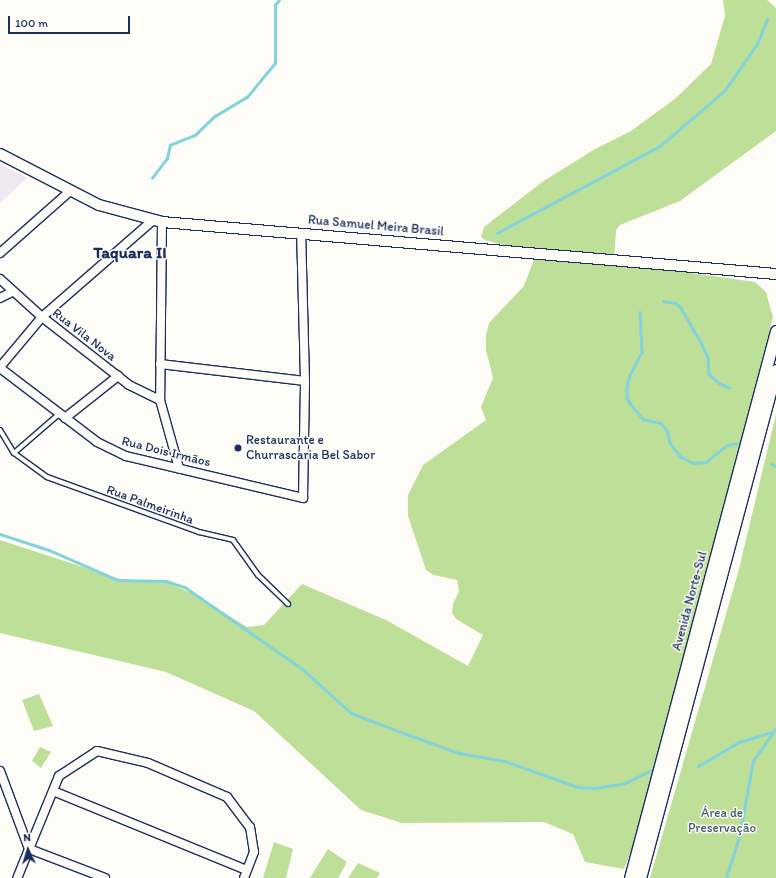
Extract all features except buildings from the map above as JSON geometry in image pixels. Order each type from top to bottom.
[{"type":"main road","name":"Avenida Norte-Sul","points":[[630,878],[776,331]]},
{"type":"main road","name":"Avenida Norte-Sul","points":[[640,878],[776,370]]},
{"type":"street","name":"Rua Samuel Meira Brasil","points":[[0,154],[99,205],[157,221],[776,274]]},
{"type":"street","points":[[0,254],[70,191]]},
{"type":"street","points":[[0,367],[42,317],[157,221]]},
{"type":"street","points":[[157,221],[160,400],[179,468]]},
{"type":"street","points":[[160,364],[305,381],[301,233]]},
{"type":"street","name":"Rua Samuel Meira Brasil","points":[[764,273],[776,279]]},
{"type":"street","name":"Rua Vila Nova","points":[[0,279],[12,292],[42,317],[129,385],[160,400]]},
{"type":"street","points":[[0,298],[12,292]]},
{"type":"street","name":"Rua Dois Irmãos","points":[[0,367],[97,442],[126,456],[303,498],[305,381]]},
{"type":"street","points":[[62,416],[118,376]]},
{"type":"street","points":[[17,878],[60,776],[97,751],[148,763],[227,797],[250,827],[254,852],[244,878]]},
{"type":"street","points":[[0,771],[29,849],[105,878]]},
{"type":"street","points":[[54,791],[247,870]]},
{"type":"lane","points":[[14,453],[62,416]]},
{"type":"lane","name":"Rua Palmeirinha","points":[[0,430],[14,453],[47,477],[76,490],[198,532],[233,540],[258,575],[288,604]]},
{"type":"shaded area","points":[[0,164],[27,178],[0,203]]},
{"type":"green space","points":[[723,0],[767,0],[776,8],[776,131],[680,201],[620,225],[616,230],[614,262],[755,282],[766,292],[773,317],[638,834],[624,869],[585,862],[573,834],[544,822],[402,823],[361,810],[254,711],[166,672],[0,633],[0,540],[120,579],[168,583],[194,594],[247,627],[264,625],[302,584],[386,620],[468,666],[483,635],[456,619],[452,613],[453,604],[459,591],[457,580],[434,575],[426,570],[408,516],[408,495],[423,465],[486,420],[481,407],[493,378],[486,350],[486,335],[489,323],[524,286],[536,254],[485,240],[481,237],[484,227],[542,182],[595,149],[631,131],[676,98],[711,64],[725,16]]},
{"type":"green space","name":"Área de Preservação","points":[[776,414],[776,878],[650,878],[739,569]]},
{"type":"green space","points":[[39,694],[53,726],[34,731],[22,700]]},
{"type":"green space","points":[[40,747],[51,752],[41,768],[32,761]]},
{"type":"green space","points":[[274,842],[293,849],[286,878],[263,878]]},
{"type":"green space","points":[[328,849],[347,862],[338,878],[310,878]]},
{"type":"green space","points":[[358,863],[380,873],[377,878],[348,878]]},
{"type":"waterway","points":[[152,178],[167,158],[170,145],[195,135],[215,116],[247,97],[275,63],[275,5],[279,0]]},
{"type":"waterway","points":[[497,233],[660,146],[725,90],[757,44],[767,19]]},
{"type":"waterway","points":[[663,301],[676,303],[681,308],[701,342],[708,358],[709,374],[719,383],[730,388]]},
{"type":"waterway","points":[[640,312],[642,352],[630,376],[627,387],[627,398],[630,403],[643,419],[661,423],[668,432],[670,443],[681,457],[694,463],[706,462],[727,445],[738,443]]},
{"type":"waterway","points":[[771,464],[776,466]]},
{"type":"waterway","points":[[0,534],[49,550],[118,580],[166,581],[185,587],[304,670],[351,713],[404,733],[459,753],[505,761],[578,787],[595,788],[625,783],[650,771]]},
{"type":"waterway","points":[[726,878],[739,837],[753,761],[776,728]]},
{"type":"waterway","points":[[698,766],[739,742],[772,732]]},
{"type":"place","name":"Restaurante e Churrascaria Bel Sabor","points":[[238,448]]},
{"type":"district","name":"Taquara II","points":[[130,253]]}]
